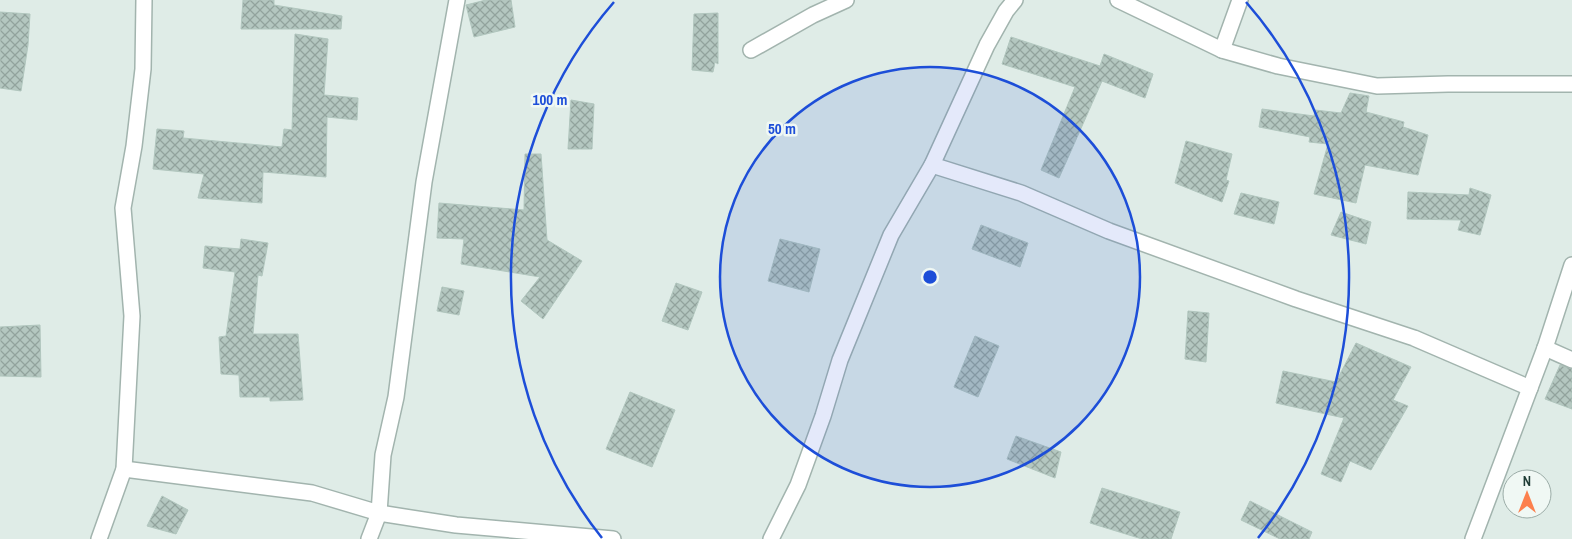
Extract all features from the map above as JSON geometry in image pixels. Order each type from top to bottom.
[{"type":"street","points":[[99,539],[124,469],[132,316],[123,208],[134,146],[143,69],[144,0]]},
{"type":"street","points":[[368,539],[379,513],[383,455],[396,397],[424,182],[457,0]]},
{"type":"street","points":[[752,50],[814,15],[846,0]]},
{"type":"street","points":[[771,539],[798,485],[823,416],[840,360],[891,235],[932,165],[987,45],[1006,11],[1015,0]]},
{"type":"street","points":[[1118,0],[1222,50],[1278,66],[1377,86],[1572,84]]},
{"type":"street","points":[[1222,50],[1240,0]]},
{"type":"street","points":[[932,165],[1022,193],[1109,231],[1296,299],[1414,338],[1530,388]]},
{"type":"street","points":[[1473,539],[1545,348],[1572,265]]},
{"type":"street","points":[[1545,348],[1572,360]]},
{"type":"street","points":[[124,469],[312,493],[379,513],[456,525],[613,539]]},
{"type":"building","points":[[243,0],[274,0],[274,5],[342,16],[341,29],[241,29]]},
{"type":"building","points":[[486,0],[511,0],[515,27],[474,37],[466,5]]},
{"type":"building","points":[[0,12],[30,14],[28,45],[21,91],[0,88]]},
{"type":"building","points":[[718,13],[718,64],[715,62],[713,72],[692,70],[694,14]]},
{"type":"building","points":[[295,34],[328,39],[324,95],[358,98],[357,120],[327,117],[326,177],[263,172],[262,203],[198,198],[204,174],[153,169],[157,129],[184,131],[183,138],[282,147],[284,129],[292,130]]},
{"type":"building","points":[[1011,37],[1100,66],[1104,54],[1153,74],[1145,98],[1102,81],[1059,178],[1041,170],[1075,87],[1002,64]]},
{"type":"building","points":[[1350,93],[1369,96],[1366,112],[1404,122],[1403,127],[1428,135],[1418,175],[1365,165],[1356,203],[1314,194],[1328,144],[1309,142],[1310,137],[1259,127],[1262,109],[1314,116],[1315,110],[1341,113]]},
{"type":"building","points":[[571,100],[594,104],[592,149],[568,149]]},
{"type":"building","points":[[1186,141],[1232,154],[1226,180],[1229,181],[1222,202],[1175,183]]},
{"type":"building","points":[[525,154],[541,154],[547,240],[582,261],[543,319],[521,301],[540,277],[461,264],[464,239],[437,238],[439,203],[524,210]]},
{"type":"building","points":[[1470,188],[1491,195],[1480,235],[1458,230],[1461,220],[1407,219],[1408,192],[1469,195]]},
{"type":"building","points":[[1241,193],[1279,202],[1274,224],[1234,214]]},
{"type":"building","points":[[1341,212],[1371,222],[1366,244],[1331,235]]},
{"type":"building","points":[[981,225],[1028,243],[1020,267],[972,249]]},
{"type":"building","points":[[241,239],[268,243],[262,276],[258,275],[253,334],[298,334],[303,400],[270,401],[270,397],[240,397],[239,375],[221,374],[219,337],[226,336],[235,272],[203,268],[205,246],[240,249]]},
{"type":"building","points":[[780,239],[820,249],[809,292],[768,281]]},
{"type":"building","points":[[676,283],[702,292],[688,330],[662,321]]},
{"type":"building","points":[[442,287],[464,291],[459,315],[437,311]]},
{"type":"building","points":[[1188,311],[1209,313],[1206,362],[1185,359]]},
{"type":"building","points":[[40,325],[41,377],[0,376],[0,327]]},
{"type":"building","points":[[975,336],[999,346],[978,397],[954,387]]},
{"type":"building","points":[[1356,343],[1411,367],[1393,400],[1408,406],[1371,470],[1350,461],[1341,482],[1321,474],[1344,418],[1276,403],[1283,371],[1336,382]]},
{"type":"building","points":[[1560,365],[1572,369],[1572,409],[1545,399]]},
{"type":"building","points":[[630,392],[675,410],[652,467],[606,449]]},
{"type":"building","points":[[1016,436],[1061,452],[1055,478],[1007,459]]},
{"type":"building","points":[[1102,488],[1180,512],[1171,539],[1142,539],[1090,523]]},
{"type":"building","points":[[162,496],[188,510],[176,534],[147,526]]},
{"type":"building","points":[[1250,501],[1312,532],[1309,539],[1280,539],[1241,520]]}]
